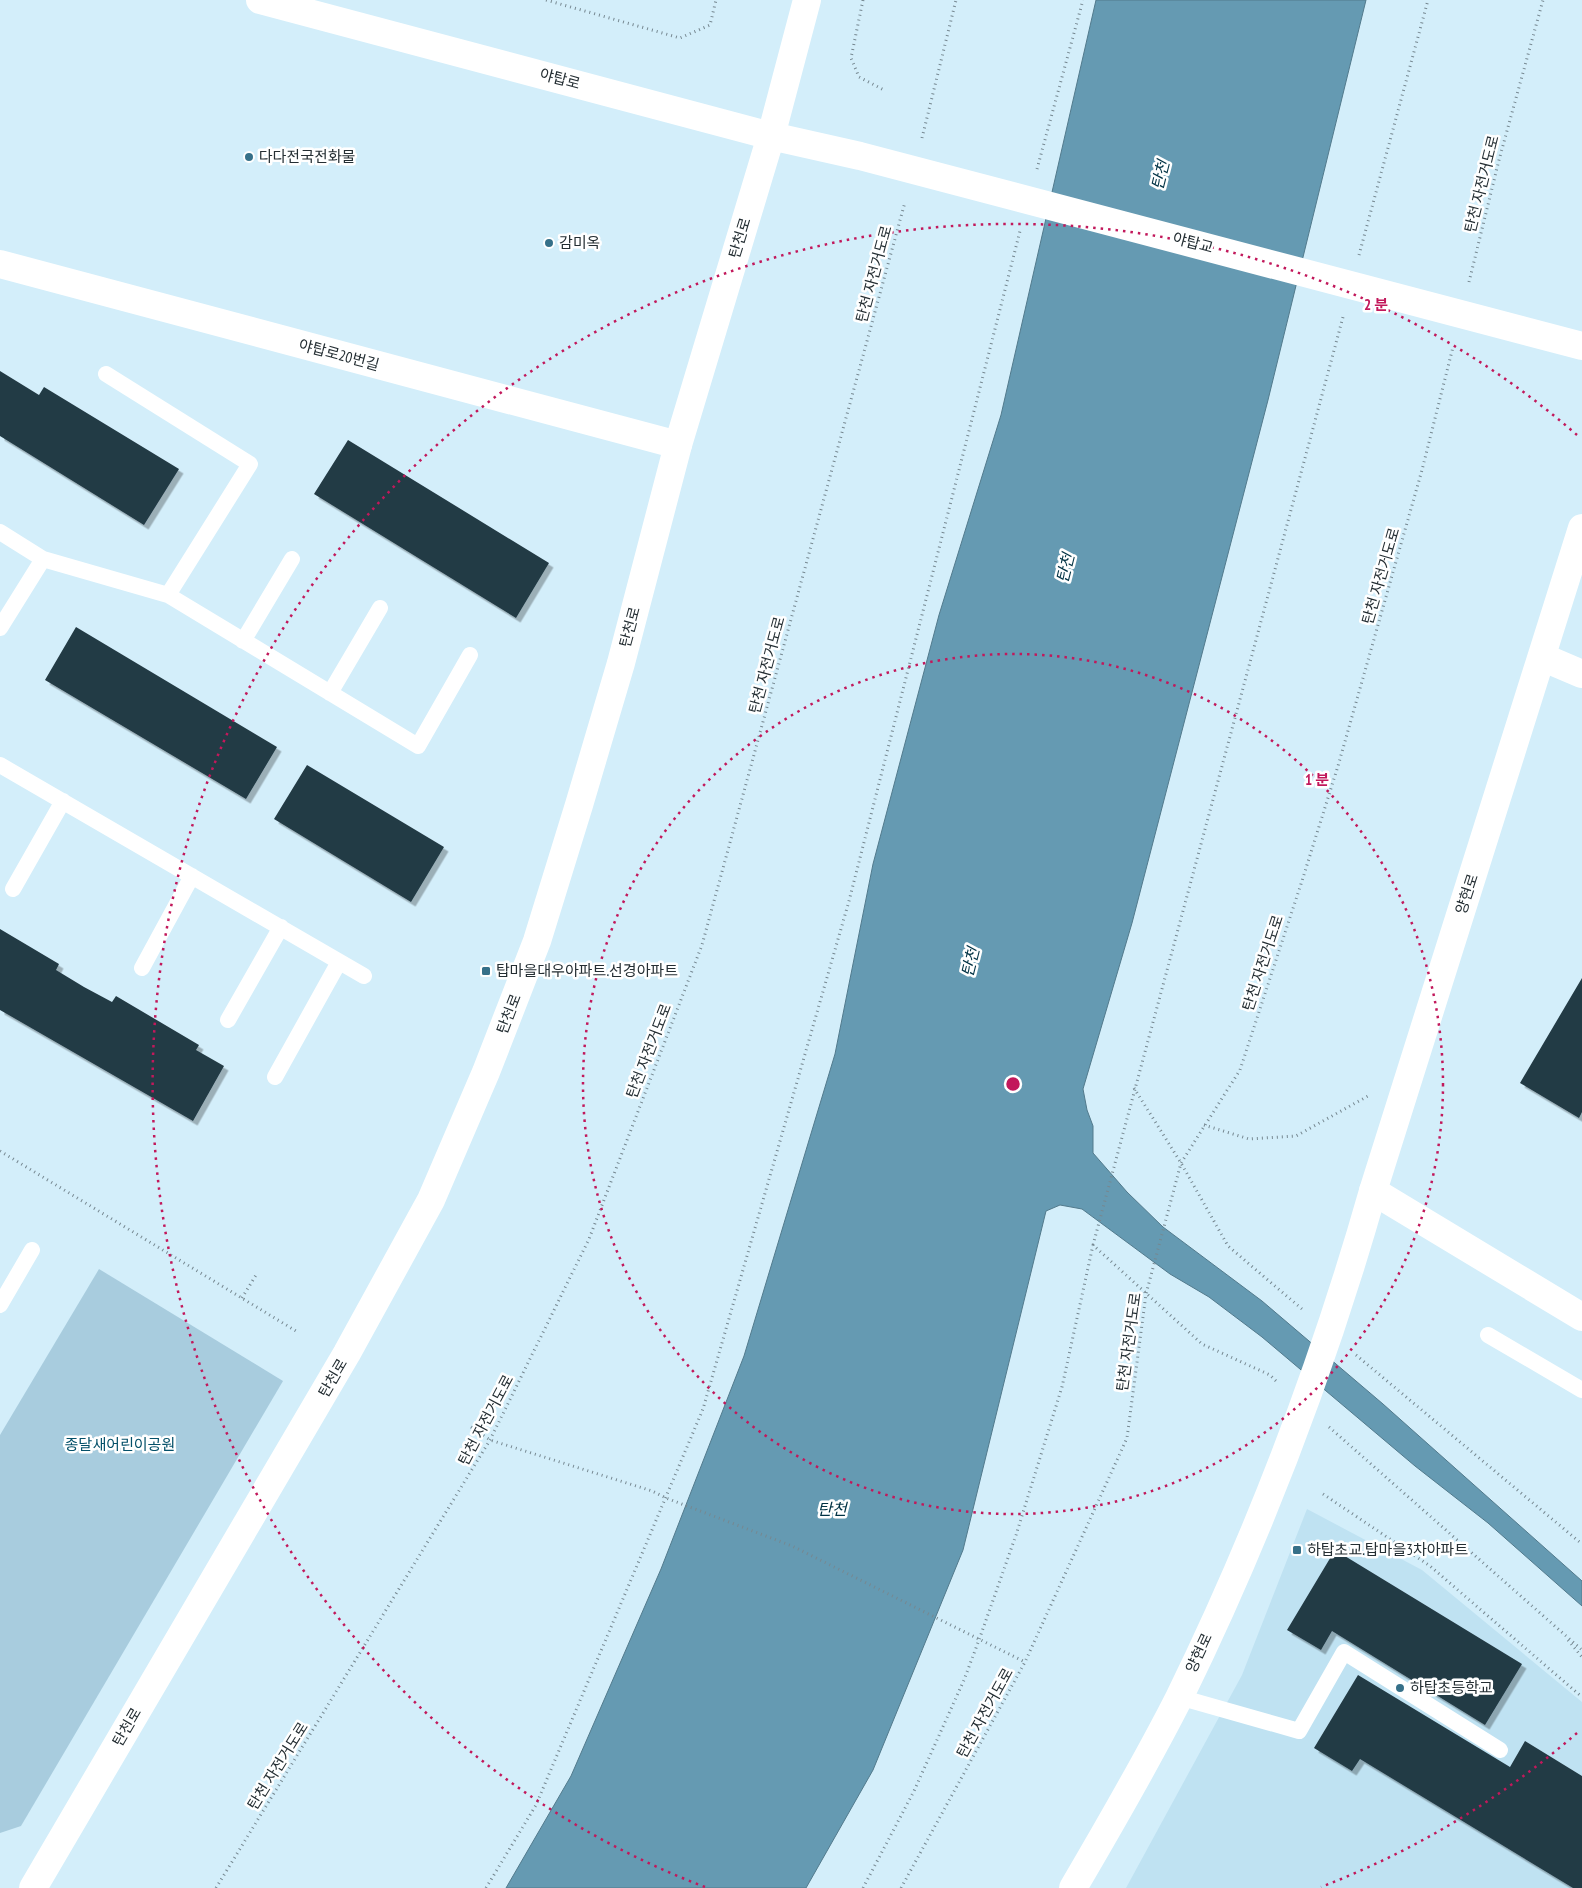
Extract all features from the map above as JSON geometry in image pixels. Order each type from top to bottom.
[{"type":"main road","name":"야탑로","points":[[260,0],[771,136],[860,156]]},
{"type":"main road","name":"탄천로","points":[[32,1888],[347,1353],[431,1200],[486,1072],[537,941],[620,663],[678,445],[771,136],[807,0]]},
{"type":"main road","name":"야탑교","points":[[860,156],[1582,346]]},
{"type":"main road","name":"야탑로20번길","points":[[0,264],[678,445]]},
{"type":"main road","name":"양현로","points":[[1073,1888],[1121,1807],[1179,1697],[1232,1583],[1302,1408],[1353,1260],[1373,1191],[1582,528]]},
{"type":"main road","points":[[1542,657],[1582,674]]},
{"type":"main road","points":[[1373,1191],[1582,1317]]},
{"type":"lane","points":[[106,374],[250,464],[168,595]]},
{"type":"lane","points":[[0,532],[43,559],[168,595],[418,746],[470,655]]},
{"type":"lane","points":[[0,628],[43,559]]},
{"type":"lane","points":[[243,641],[292,559]]},
{"type":"lane","points":[[330,693],[380,608]]},
{"type":"lane","points":[[0,765],[364,976]]},
{"type":"lane","points":[[13,889],[63,801]]},
{"type":"lane","points":[[142,968],[192,876]]},
{"type":"lane","points":[[228,1020],[281,927]]},
{"type":"lane","points":[[275,1077],[339,962]]},
{"type":"lane","points":[[0,1304],[32,1250]]},
{"type":"lane","points":[[1488,1335],[1582,1390]]},
{"type":"lane","points":[[1179,1697],[1299,1731],[1344,1652],[1500,1750]]},
{"type":"path","points":[[546,0],[680,38],[710,25],[716,0]]},
{"type":"path","points":[[863,0],[851,58],[859,77],[884,90]]},
{"type":"path","points":[[920,146],[956,0]]},
{"type":"path","points":[[1036,172],[1083,0]]},
{"type":"path","points":[[1359,257],[1428,0]]},
{"type":"path","name":"탄천 자전거도로","points":[[1468,286],[1544,0]]},
{"type":"path","name":"탄천 자전거도로","points":[[216,1888],[490,1440],[589,1238],[702,945],[908,194]]},
{"type":"path","points":[[486,1888],[536,1804],[703,1409],[849,901],[1021,229]]},
{"type":"path","points":[[863,1888],[914,1791],[964,1680],[1016,1535],[1062,1387],[1093,1246],[1098,1233],[1130,1103],[1344,314]]},
{"type":"path","name":"탄천 자전거도로","points":[[901,1888],[1025,1662],[1127,1438],[1146,1294],[1180,1163],[1240,1070],[1302,884],[1338,766],[1422,470],[1454,344]]},
{"type":"path","points":[[1204,1125],[1249,1139],[1296,1136],[1365,1099],[1412,1067]]},
{"type":"path","points":[[1134,1088],[1228,1246],[1304,1310]]},
{"type":"path","points":[[0,1150],[296,1331]]},
{"type":"path","points":[[1093,1246],[1202,1344],[1270,1375],[1284,1388]]},
{"type":"path","points":[[242,1298],[256,1275]]},
{"type":"path","points":[[1349,1349],[1582,1544]]},
{"type":"path","points":[[471,1427],[490,1440],[652,1491],[792,1546],[1025,1662]]},
{"type":"path","points":[[1328,1427],[1582,1650]]},
{"type":"path","points":[[1323,1494],[1430,1566],[1582,1697]]},
{"type":"path","points":[[1563,1633],[1582,1657]]},
{"type":"shaded area","name":"하탑초등학교","points":[[1307,1509],[1422,1570],[1582,1702],[1582,1888],[1126,1888],[1242,1675]]},
{"type":"green space","name":"종달새어린이공원","points":[[99,1269],[283,1381],[21,1826],[0,1833],[0,1435]]},
{"type":"water","name":"탄천","points":[[1096,0],[1366,0],[1268,400],[1132,923],[1083,1089],[1087,1110],[1093,1126],[1093,1153],[1127,1192],[1163,1227],[1262,1301],[1383,1404],[1582,1581],[1582,1606],[1488,1523],[1415,1466],[1262,1337],[1209,1297],[1170,1274],[1082,1209],[1060,1205],[1046,1211],[963,1550],[873,1770],[806,1888],[506,1888],[571,1776],[661,1569],[744,1356],[835,1054],[873,864],[939,615],[1001,415]]},
{"type":"building","points":[[0,371],[39,395],[44,387],[179,469],[144,525],[0,436]]},
{"type":"building","points":[[348,440],[549,563],[516,618],[314,494]]},
{"type":"building","points":[[76,627],[277,747],[246,799],[45,680]]},
{"type":"building","points":[[307,765],[444,847],[411,902],[274,819]]},
{"type":"building","points":[[0,929],[59,964],[56,970],[112,1002],[116,996],[199,1045],[196,1050],[224,1066],[193,1121],[0,1010]]},
{"type":"building","points":[[1582,978],[1582,1112],[1579,1118],[1520,1083]]},
{"type":"building","points":[[1335,1550],[1522,1664],[1485,1725],[1332,1631],[1321,1650],[1287,1630]]},
{"type":"building","points":[[1358,1675],[1510,1767],[1525,1741],[1582,1776],[1582,1888],[1573,1888],[1360,1759],[1352,1771],[1314,1748]]},
{"type":"place","name":"다다전국전화물","points":[[249,157]]},
{"type":"place","name":"감미옥","points":[[549,243]]},
{"type":"place","name":"탑마을대우아파트.선경아파트","points":[[486,971]]},
{"type":"place","name":"하탑초교.탑마을3차아파트","points":[[1297,1550]]},
{"type":"place","name":"하탑초등학교","points":[[1400,1688]]}]
